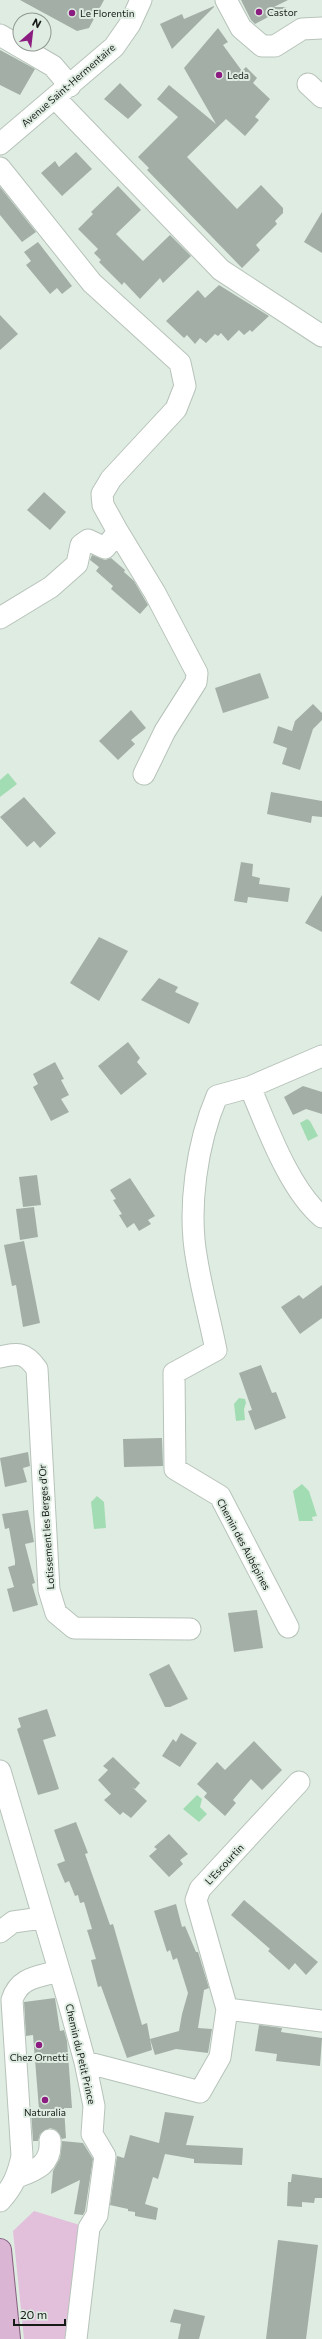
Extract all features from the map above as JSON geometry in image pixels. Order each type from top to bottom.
[{"type":"main road","points":[[0,2250],[9,2339]]},
{"type":"street","name":"Avenue Saint-Hermentaire","points":[[0,144],[114,47],[130,24],[141,0]]},
{"type":"street","points":[[226,0],[242,28],[262,46],[275,46],[302,29],[322,28]]},
{"type":"street","points":[[0,35],[53,66],[62,92],[221,270],[322,336]]},
{"type":"street","points":[[0,168],[92,283],[180,363],[185,386],[176,409],[111,479],[102,494],[103,506],[155,593],[197,673],[196,682],[165,731],[144,774]]},
{"type":"street","points":[[0,618],[51,587],[72,569],[77,564],[80,545],[88,540],[105,548],[118,532]]},
{"type":"street","name":"Chemin des Aubépines","points":[[288,1627],[220,1496],[175,1470],[174,1373],[216,1350],[196,1260],[193,1208],[205,1124],[216,1096],[250,1087],[322,1056]]},
{"type":"street","points":[[250,1087],[272,1139],[301,1194],[322,1217]]},
{"type":"street","name":"Lotissement les Berges d'Or","points":[[0,1357],[17,1353],[29,1358],[37,1369],[49,1590],[56,1613],[74,1628],[190,1629]]},
{"type":"street","name":"Chemin du Petit Prince","points":[[0,1771],[85,2062],[94,2106],[92,2134],[105,2156],[96,2215],[89,2228],[76,2339]]},
{"type":"street","name":"L'Escourtin","points":[[85,2062],[200,2092],[220,2058],[227,2009],[196,1900],[200,1889],[300,1782]]},
{"type":"street","points":[[4,1923],[42,1918]]},
{"type":"street","points":[[0,2202],[12,2187],[17,2177],[22,2156],[22,2130],[12,2000],[15,1990],[22,1982],[59,1971]]},
{"type":"street","points":[[227,2009],[322,2021]]},
{"type":"street","points":[[17,2177],[37,2170],[43,2166],[49,2152],[50,2140]]},
{"type":"shaded area","points":[[8,773],[17,784],[0,797],[0,780]]},
{"type":"shaded area","points":[[307,1119],[310,1121],[318,1136],[308,1141],[300,1123]]},
{"type":"shaded area","points":[[239,1398],[245,1399],[245,1420],[236,1421],[234,1404]]},
{"type":"shaded area","points":[[302,1484],[309,1491],[317,1516],[312,1517],[313,1521],[299,1521],[293,1491]]},
{"type":"shaded area","points":[[97,1496],[104,1502],[106,1528],[94,1529],[91,1502]]},
{"type":"shaded area","points":[[197,1795],[202,1799],[200,1807],[207,1814],[199,1822],[183,1809]]},
{"type":"shaded area","points":[[34,2211],[83,2226],[65,2339],[24,2339],[13,2231]]},
{"type":"building","name":"Le Florentin","points":[[20,0],[104,0],[89,28],[77,31],[52,17],[52,12],[42,12]]},
{"type":"building","name":"Castor","points":[[241,0],[288,0],[274,7],[287,7],[255,24],[251,20]]},
{"type":"building","points":[[214,6],[172,49],[160,24],[182,14],[184,19]]},
{"type":"building","points":[[218,28],[228,42],[223,45],[242,71],[246,67],[257,78],[253,83],[270,99],[255,117],[259,120],[245,136],[226,119],[187,157],[237,209],[261,185],[283,208],[283,213],[275,221],[277,224],[256,245],[260,250],[242,268],[147,170],[149,168],[138,157],[178,117],[157,99],[169,85],[216,124],[184,68]]},
{"type":"building","points":[[0,50],[35,69],[20,95],[0,85]]},
{"type":"building","points":[[120,83],[142,105],[128,119],[104,99]]},
{"type":"building","points":[[76,152],[92,169],[62,196],[41,173],[55,161],[59,167]]},
{"type":"building","points":[[118,186],[141,210],[116,234],[143,261],[170,235],[191,256],[163,283],[160,278],[140,299],[124,282],[122,285],[99,262],[101,260],[94,253],[98,249],[78,229],[93,214],[91,212]]},
{"type":"building","points":[[0,187],[36,232],[22,242],[0,215]]},
{"type":"building","points":[[322,212],[322,253],[304,242]]},
{"type":"building","points":[[38,242],[72,286],[62,294],[57,288],[50,294],[26,265],[31,261],[24,252]]},
{"type":"building","points":[[219,285],[269,316],[252,332],[250,330],[244,335],[239,330],[228,341],[221,333],[218,336],[215,334],[206,343],[200,338],[195,344],[187,335],[184,338],[166,321],[198,290],[205,298]]},
{"type":"building","points":[[0,315],[18,334],[0,350]]},
{"type":"building","points":[[44,492],[66,512],[50,530],[27,510]]},
{"type":"building","points":[[92,555],[105,560],[111,558],[125,570],[124,572],[134,581],[148,605],[140,614],[111,589],[113,586],[96,571],[99,567],[90,560]]},
{"type":"building","points":[[260,673],[269,698],[223,713],[215,688]]},
{"type":"building","points":[[313,704],[322,713],[322,720],[313,729],[300,770],[282,764],[287,748],[273,743],[278,726],[292,731],[295,721]]},
{"type":"building","points":[[131,710],[146,728],[131,740],[135,744],[118,760],[99,741]]},
{"type":"building","points":[[271,792],[322,801],[322,817],[312,816],[311,823],[267,814]]},
{"type":"building","points":[[24,797],[56,833],[40,848],[34,841],[27,847],[0,817]]},
{"type":"building","points":[[241,862],[253,864],[252,876],[260,878],[259,884],[290,888],[288,902],[248,897],[247,903],[234,901]]},
{"type":"building","points":[[322,895],[322,932],[305,923]]},
{"type":"building","points":[[99,937],[128,951],[99,1001],[70,983]]},
{"type":"building","points":[[159,978],[178,987],[175,992],[199,1003],[189,1024],[141,1000]]},
{"type":"building","points":[[128,1042],[140,1058],[137,1062],[147,1074],[121,1095],[98,1066]]},
{"type":"building","points":[[55,1062],[64,1079],[61,1080],[69,1095],[61,1099],[69,1112],[51,1121],[33,1087],[38,1084],[33,1074]]},
{"type":"building","points":[[303,1086],[322,1092],[322,1114],[306,1109],[293,1115],[284,1097]]},
{"type":"building","points":[[37,1175],[41,1205],[23,1207],[19,1177]]},
{"type":"building","points":[[130,1178],[155,1216],[148,1220],[151,1224],[139,1231],[134,1223],[127,1228],[119,1215],[122,1214],[113,1200],[116,1199],[110,1190]]},
{"type":"building","points":[[34,1207],[38,1237],[20,1240],[16,1209]]},
{"type":"building","points":[[24,1241],[40,1323],[23,1327],[16,1285],[12,1286],[4,1245]]},
{"type":"building","points":[[322,1285],[322,1318],[300,1334],[281,1307],[299,1295],[303,1299]]},
{"type":"building","points":[[261,1365],[272,1393],[276,1392],[286,1418],[255,1430],[248,1411],[252,1410],[239,1373]]},
{"type":"building","points":[[162,1438],[163,1466],[124,1467],[123,1439]]},
{"type":"building","points":[[28,1452],[30,1466],[23,1468],[27,1482],[5,1487],[0,1458]]},
{"type":"building","points":[[28,1510],[34,1542],[25,1544],[35,1583],[32,1584],[38,1605],[13,1612],[7,1589],[14,1587],[8,1567],[15,1565],[15,1561],[9,1528],[5,1529],[2,1514]]},
{"type":"building","points":[[257,1610],[263,1648],[234,1652],[228,1613]]},
{"type":"building","points":[[169,1664],[188,1699],[170,1707],[165,1707],[149,1674]]},
{"type":"building","points":[[47,1709],[56,1736],[43,1740],[59,1789],[38,1795],[17,1729],[21,1727],[18,1718]]},
{"type":"building","points":[[181,1733],[197,1743],[180,1767],[162,1756],[173,1739],[176,1742]]},
{"type":"building","points":[[254,1741],[282,1770],[262,1790],[251,1779],[233,1800],[236,1803],[225,1816],[204,1797],[207,1793],[197,1784],[217,1762],[225,1770]]},
{"type":"building","points":[[113,1757],[140,1783],[135,1789],[132,1787],[147,1801],[131,1818],[123,1812],[120,1815],[104,1800],[111,1794],[98,1780],[108,1770],[103,1766]]},
{"type":"building","points":[[76,1822],[88,1853],[85,1854],[110,1925],[113,1924],[142,2025],[147,2023],[152,2050],[127,2058],[101,1986],[98,1987],[91,1960],[96,1959],[87,1930],[92,1929],[84,1902],[80,1903],[78,1895],[75,1896],[69,1881],[65,1883],[57,1864],[65,1861],[54,1830]]},
{"type":"building","points":[[169,1834],[188,1854],[180,1860],[183,1864],[169,1877],[149,1856],[157,1849],[154,1847]]},
{"type":"building","points":[[244,1900],[318,1962],[306,1975],[295,1963],[289,1970],[268,1951],[270,1949],[231,1915]]},
{"type":"building","points":[[176,1904],[182,1927],[185,1926],[196,1952],[198,1952],[209,1988],[204,1990],[198,2028],[212,2029],[208,2053],[176,2049],[155,2055],[150,2039],[179,2031],[188,1993],[177,1958],[173,1960],[170,1950],[167,1952],[154,1911]]},
{"type":"building","points":[[55,1998],[60,2031],[64,2030],[67,2041],[72,2108],[64,2108],[66,2138],[62,2139],[56,2130],[50,2128],[40,2134],[38,2141],[33,2141],[31,2110],[39,2109],[33,2035],[26,2036],[24,2002]]},
{"type":"building","points":[[259,2025],[282,2028],[281,2032],[322,2038],[320,2066],[276,2061],[277,2054],[255,2051]]},
{"type":"building","points":[[165,2112],[194,2116],[186,2145],[243,2148],[242,2165],[194,2163],[194,2159],[165,2154],[158,2179],[153,2177],[145,2204],[158,2208],[156,2220],[135,2216],[135,2212],[110,2205],[117,2156],[124,2158],[130,2135],[159,2143]]},
{"type":"building","points":[[62,2141],[83,2143],[93,2159],[85,2211],[83,2215],[74,2214],[80,2180],[51,2194],[53,2171],[60,2158]]},
{"type":"building","points":[[292,2174],[322,2178],[322,2198],[315,2198],[314,2203],[302,2202],[302,2207],[287,2206],[288,2182],[291,2182]]},
{"type":"building","points":[[278,2240],[318,2245],[306,2339],[266,2339]]},
{"type":"building","points":[[174,2309],[205,2316],[199,2339],[178,2339],[181,2324],[170,2322]]},
{"type":"place","name":"Castor","points":[[259,12]]},
{"type":"place","name":"Le Florentin","points":[[72,13]]},
{"type":"place","name":"Leda","points":[[219,75]]},
{"type":"place","name":"Chez Ornetti","points":[[39,2045]]},
{"type":"place","name":"Naturalia","points":[[45,2100]]}]
